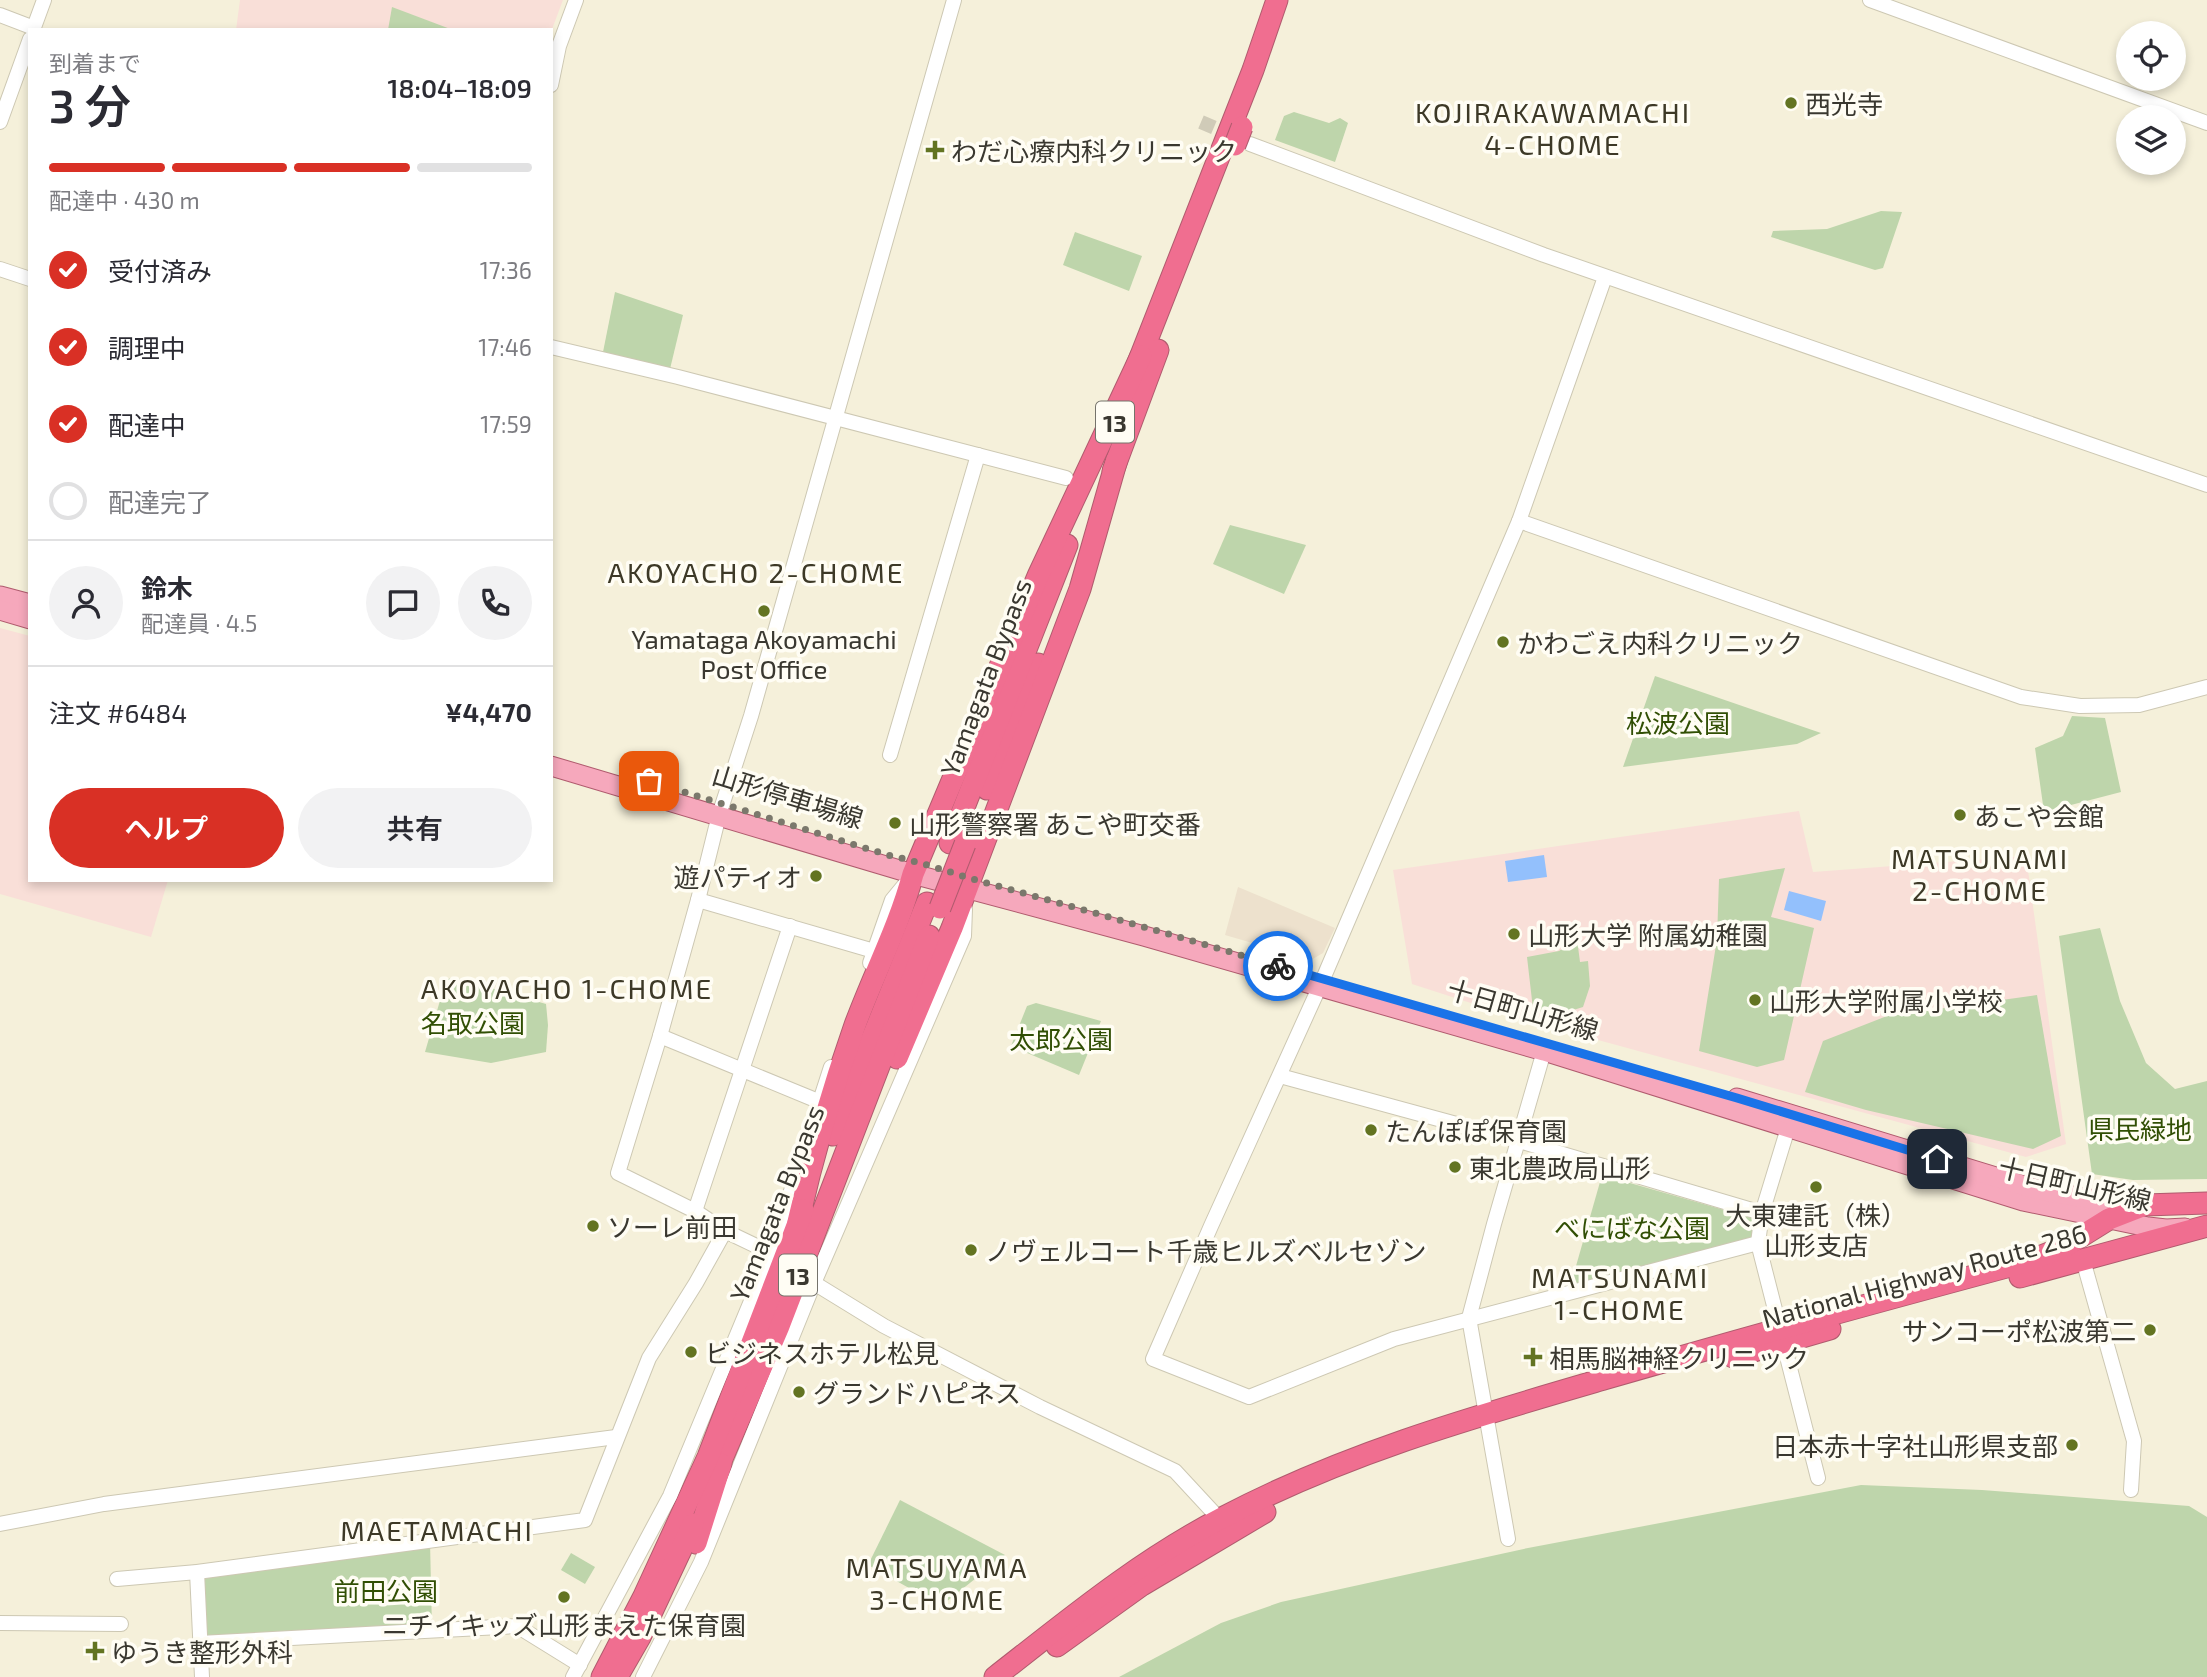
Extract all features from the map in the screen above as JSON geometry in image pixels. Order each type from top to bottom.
[{"type":"highway","name":"Yamagata Bypass","points":[[958,843],[1141,356],[1248,83],[1277,0]]},
{"type":"highway","name":"Yamagata Bypass","points":[[602,1677],[716,1456],[779,1326],[806,1228],[933,905],[1117,459],[1243,139],[1289,0]]},
{"type":"highway","points":[[806,1228],[815,1149],[856,1024],[906,903],[916,868],[1038,576],[1141,356]]},
{"type":"highway","points":[[806,1228],[848,1173],[951,929],[1080,589],[1117,459]]},
{"type":"highway","name":"National Highway Route 286","points":[[995,1677],[1135,1569],[1225,1525],[1377,1461],[1486,1419],[1783,1335],[2029,1261],[2064,1247],[2109,1219],[2144,1205],[2207,1203]]},
{"type":"highway","name":"National Highway Route 286","points":[[1783,1335],[2207,1226]]},
{"type":"highway","name":"Yamagata Bypass","points":[[617,1677],[640,1637],[716,1456]]},
{"type":"highway","points":[[580,1673],[663,1534],[716,1456]]},
{"type":"highway","points":[[630,1677],[672,1605],[702,1529],[716,1456]]},
{"type":"highway","name":"National Highway Route 286","points":[[1016,1677],[1225,1525]]},
{"type":"main road","points":[[0,596],[28,603]]},
{"type":"main road","points":[[0,610],[28,618]]},
{"type":"main road","name":"山形停車場線","points":[[553,753],[721,809],[968,882]]},
{"type":"main road","name":"山形停車場線","points":[[553,767],[721,809]]},
{"type":"main road","name":"十日町山形線","points":[[968,882],[976,881],[1148,927],[2023,1201],[2166,1229],[2207,1226]]},
{"type":"main road","name":"十日町山形線","points":[[1321,982],[1746,1101],[2039,1190],[2113,1203],[2144,1205]]},
{"type":"main road","points":[[2058,1207],[2069,1218],[2072,1226],[2072,1235],[2064,1247]]},
{"type":"street","points":[[34,28],[44,0]]},
{"type":"street","points":[[553,75],[559,46],[576,0]]},
{"type":"street","points":[[771,1253],[618,1172],[660,1036],[721,809],[751,716],[954,0]]},
{"type":"street","points":[[1870,0],[2207,123]]},
{"type":"street","points":[[0,15],[28,30]]},
{"type":"street","points":[[1,117],[28,43]]},
{"type":"street","points":[[1243,139],[1451,221],[1605,277],[2207,485]]},
{"type":"street","points":[[0,270],[28,278]]},
{"type":"street","points":[[1605,277],[1519,521],[1280,1076],[1210,1226],[1153,1359],[1249,1397],[1394,1339],[1758,1243]]},
{"type":"street","points":[[553,348],[1066,478]]},
{"type":"street","points":[[890,755],[978,455]]},
{"type":"street","points":[[1519,521],[2021,697],[2080,706],[2139,705],[2207,687]]},
{"type":"street","points":[[200,1643],[517,1626],[580,1673],[670,1496],[771,1253],[818,1101],[892,900],[916,868]]},
{"type":"street","points":[[643,1677],[701,1562],[814,1283],[964,936],[968,882]]},
{"type":"street","points":[[698,900],[874,951]]},
{"type":"street","points":[[695,1211],[790,926]]},
{"type":"street","points":[[660,1036],[818,1101]]},
{"type":"street","points":[[1508,1539],[1469,1318],[1544,1051]]},
{"type":"street","points":[[1280,1076],[1519,1141],[1762,1213]]},
{"type":"street","points":[[1788,1128],[1762,1213],[1758,1243],[1818,1478]]},
{"type":"street","points":[[117,1579],[197,1572],[585,1520],[649,1358],[725,1231]]},
{"type":"street","points":[[2082,1260],[2134,1441],[2131,1490]]},
{"type":"street","points":[[814,1283],[884,1326],[1040,1407],[1175,1471],[1225,1525]]},
{"type":"street","points":[[0,1524],[104,1504],[616,1437]]},
{"type":"street","points":[[197,1572],[202,1677]]},
{"type":"street","points":[[0,1623],[121,1624]]},
{"type":"shaded area","points":[[240,0],[563,0],[552,28],[236,28]]},
{"type":"shaded area","points":[[0,628],[28,635],[28,882],[167,882],[151,937],[0,894]]},
{"type":"shaded area","name":"山形大学附属小学校","points":[[1799,811],[1813,872],[2026,856],[2066,1144],[2026,1157],[1514,1017],[1412,984],[1393,870]]},
{"type":"shaded area","points":[[1238,887],[1335,928],[1323,953],[1311,960],[1225,935]]},
{"type":"green space","points":[[392,7],[448,28],[388,28]]},
{"type":"green space","points":[[1294,112],[1329,123],[1340,118],[1348,123],[1335,162],[1275,140],[1284,116]]},
{"type":"green space","points":[[1881,211],[1902,212],[1883,268],[1875,270],[1771,237],[1773,231],[1827,229]]},
{"type":"green space","points":[[1075,232],[1142,256],[1129,291],[1063,265]]},
{"type":"green space","points":[[615,292],[683,315],[670,369],[603,352]]},
{"type":"green space","points":[[1230,525],[1306,545],[1284,594],[1213,564]]},
{"type":"green space","name":"松波公園","points":[[1655,676],[1821,733],[1797,744],[1623,767]]},
{"type":"green space","points":[[2072,716],[2105,718],[2121,792],[2044,812],[2035,748],[2063,736]]},
{"type":"green space","points":[[1785,868],[1771,917],[1814,928],[1784,1060],[1757,1067],[1699,1051],[1717,939],[1719,879]]},
{"type":"green space","name":"県民緑地","points":[[2100,928],[2120,1001],[2146,1063],[2175,1089],[2207,1081],[2207,1179],[2133,1180],[2092,1174],[2059,936]]},
{"type":"green space","points":[[1577,939],[1580,962],[1588,961],[1590,986],[1583,1007],[1554,1016],[1533,1009],[1527,957],[1559,951]]},
{"type":"green space","name":"名取公園","points":[[453,977],[546,1004],[546,1052],[491,1063],[425,1052],[446,980]]},
{"type":"green space","points":[[2037,995],[2061,1136],[2033,1149],[1866,1110],[1805,1092],[1823,1041],[1887,1016]]},
{"type":"green space","name":"太郎公園","points":[[1036,1003],[1101,1021],[1079,1075],[1011,1046],[1027,1006]]},
{"type":"green space","name":"べにばな公園","points":[[1602,1175],[1756,1219],[1752,1238],[1570,1287]]},
{"type":"green space","points":[[1861,1485],[1982,1490],[2189,1506],[2207,1517],[2207,1677],[1119,1677],[1221,1623],[1281,1602],[1528,1548]]},
{"type":"green space","points":[[900,1500],[1005,1555],[941,1606],[868,1565]]},
{"type":"green space","name":"前田公園","points":[[430,1541],[432,1630],[200,1643],[197,1572]]},
{"type":"green space","points":[[571,1553],[595,1567],[585,1584],[561,1570]]},
{"type":"water","points":[[1544,855],[1547,877],[1508,882],[1505,861]]},
{"type":"water","points":[[1789,891],[1826,901],[1821,921],[1784,910]]},
{"type":"tunnel","points":[[1201,122],[1236,137]]},
{"type":"way so far","points":[[649,781],[891,856],[918,861],[976,881],[1148,927],[1278,966]]},
{"type":"place","name":"西光寺","points":[[1791,103]]},
{"type":"place","name":"わだ心療内科クリニック","points":[[935,150]]},
{"type":"place","name":"Yamataga Akoyamachi Post Office","points":[[764,611]]},
{"type":"place","name":"かわごえ内科クリニック","points":[[1503,642]]},
{"type":"place","name":"あこや会館","points":[[1960,815]]},
{"type":"place","name":"山形警察署 あこや町交番","points":[[895,823]]},
{"type":"place","name":"遊パティオ","points":[[816,876]]},
{"type":"place","name":"山形大学 附属幼稚園","points":[[1514,934]]},
{"type":"place","name":"山形大学附属小学校","points":[[1755,1000]]},
{"type":"place","name":"たんぽぽ保育園","points":[[1371,1130]]},
{"type":"place","name":"東北農政局山形","points":[[1455,1167]]},
{"type":"place","name":"大東建託（株） 山形支店","points":[[1816,1187]]},
{"type":"place","name":"ソーレ前田","points":[[593,1226]]},
{"type":"place","name":"ノヴェルコート千歳ヒルズベルセゾン","points":[[971,1250]]},
{"type":"place","name":"サンコーポ松波第二","points":[[2150,1330]]},
{"type":"place","name":"ビジネスホテル松見","points":[[691,1352]]},
{"type":"place","name":"相馬脳神経クリニック","points":[[1533,1357]]},
{"type":"place","name":"グランドハピネス","points":[[799,1392]]},
{"type":"place","name":"日本赤十字社山形県支部","points":[[2072,1445]]},
{"type":"place","name":"ニチイキッズ山形まえた保育園","points":[[564,1597]]},
{"type":"place","name":"ゆうき整形外科","points":[[95,1651]]},
{"type":"district","name":"KOJIRAKAWAMACHI 4-CHOME","points":[[1553,128]]},
{"type":"district","name":"AKOYACHO 2-CHOME","points":[[756,572]]},
{"type":"district","name":"MATSUNAMI 2-CHOME","points":[[1980,874]]},
{"type":"district","name":"AKOYACHO 1-CHOME","points":[[567,988]]},
{"type":"district","name":"MATSUNAMI 1-CHOME","points":[[1620,1293]]},
{"type":"district","name":"MAETAMACHI","points":[[437,1530]]},
{"type":"district","name":"MATSUYAMA 3-CHOME","points":[[937,1583]]},
{"type":"route","points":[[1278,966],[1737,1098],[1937,1159]]}]
